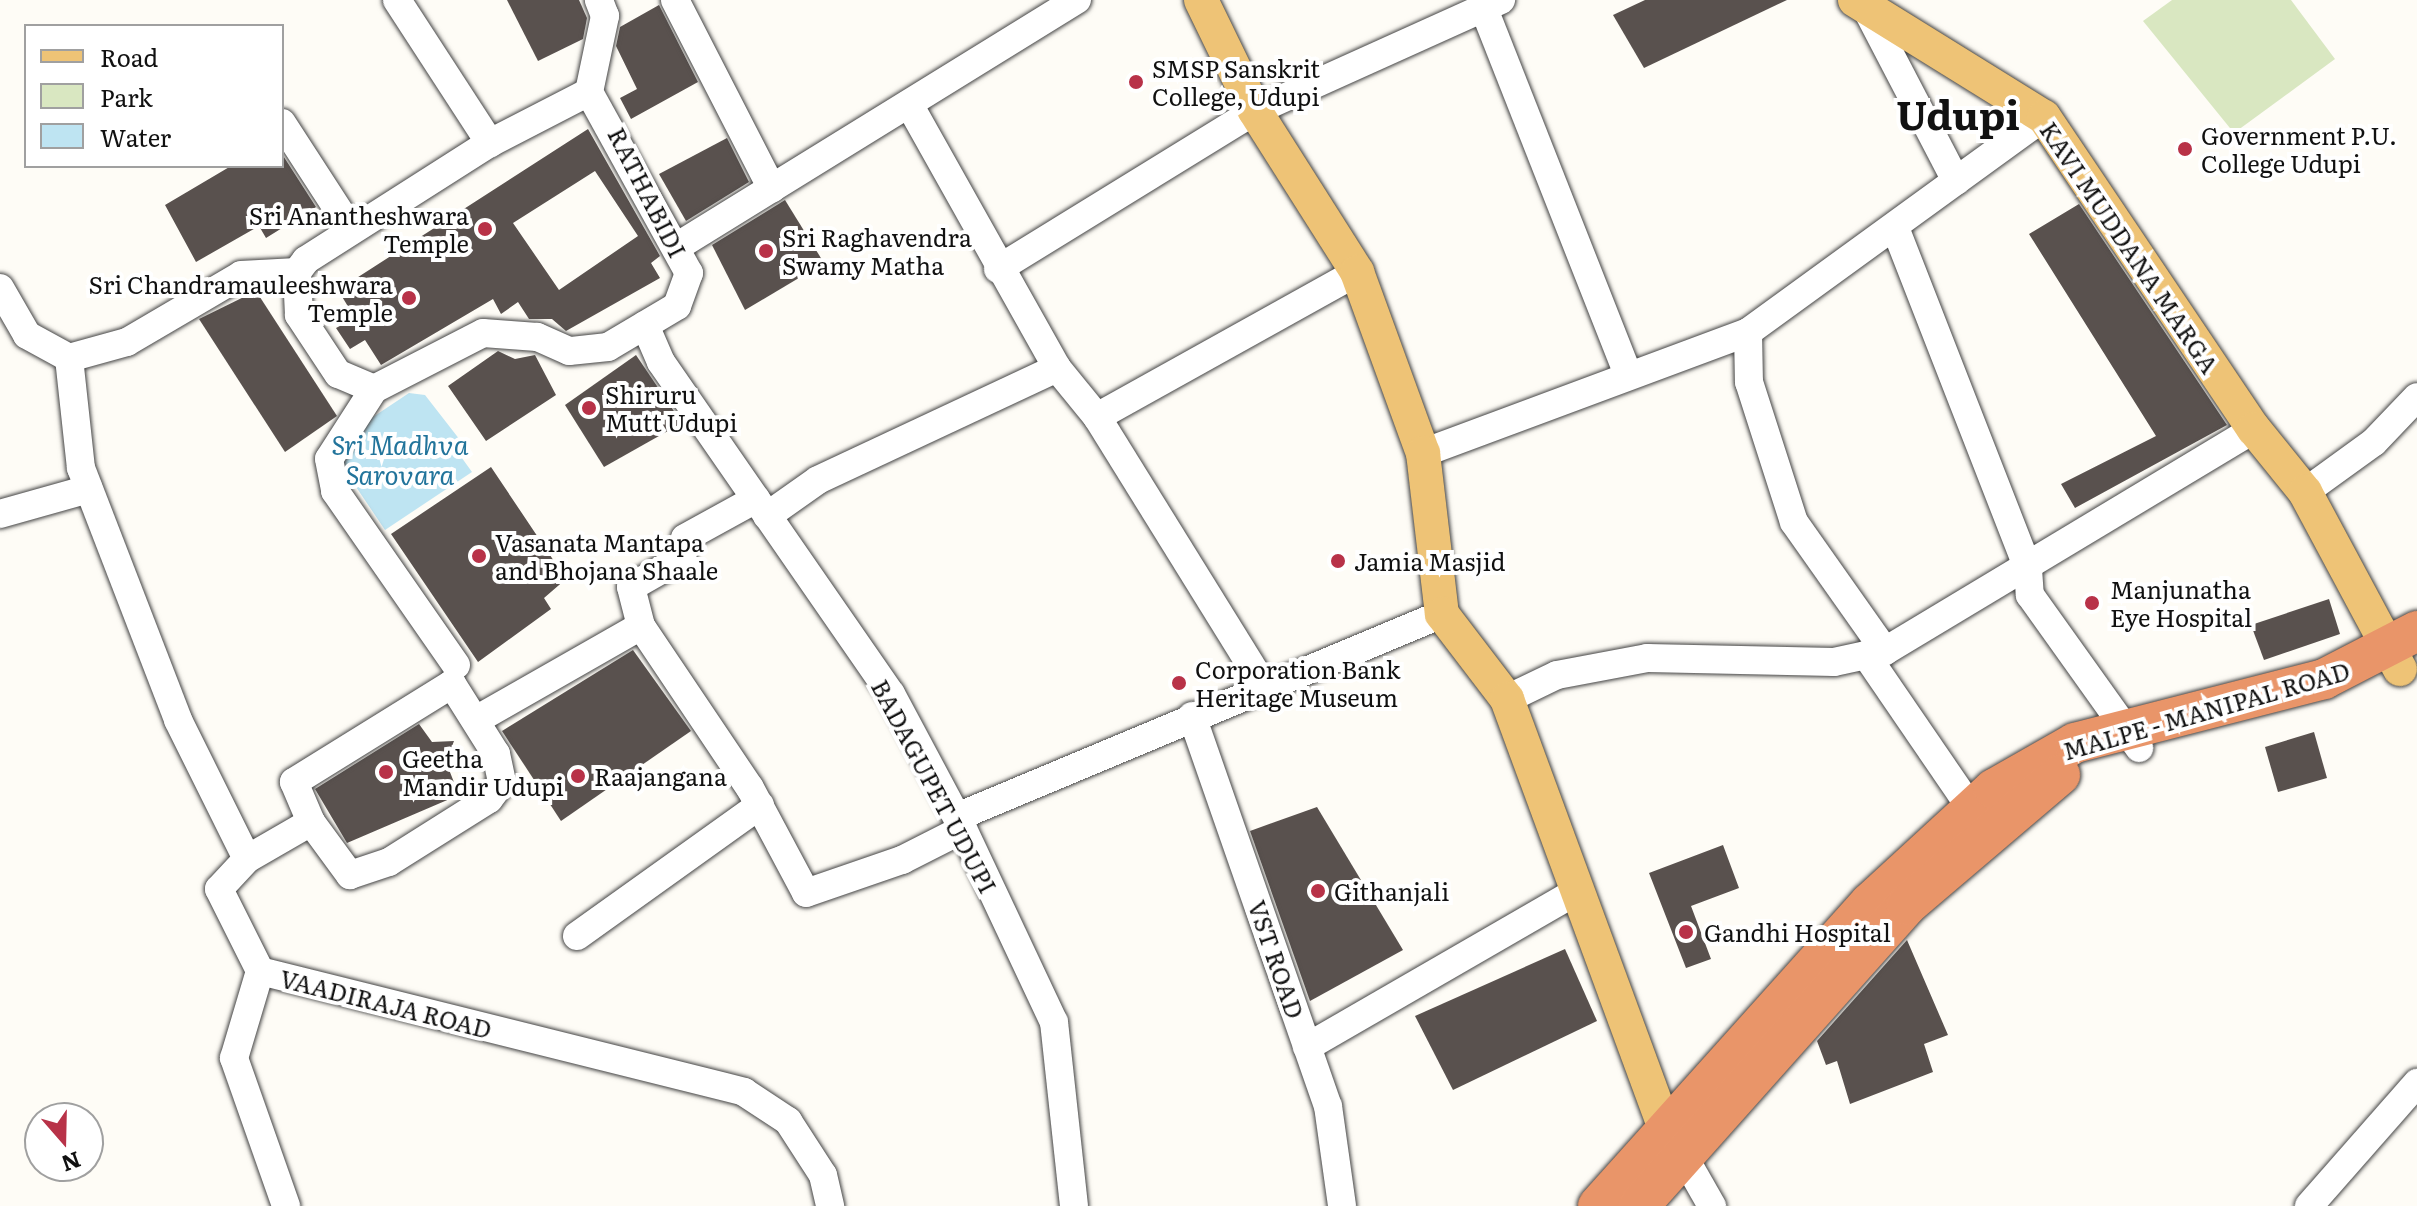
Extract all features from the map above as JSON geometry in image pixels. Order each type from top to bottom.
[{"type":"highway","name":"MALPE - MANIPAL ROAD","points":[[1598,1206],[1674,1143],[1907,905],[1978,820],[2131,738],[2340,696],[2406,652]]},
{"type":"highway","name":"MALPE - MANIPAL ROAD","points":[[1639,1206],[1674,1143]]},
{"type":"main road","points":[[1201,0],[1255,111],[1357,272],[1423,453],[1442,614],[1507,699],[1575,892],[1674,1143]]},
{"type":"main road","name":"KAVI MUDDANA MARGA","points":[[1860,4],[2044,117],[2254,429],[2305,492],[2406,652]]},
{"type":"street","points":[[675,0],[772,189]]},
{"type":"street","points":[[678,246],[1077,0]]},
{"type":"street","points":[[998,269],[1255,111],[1492,4],[1628,375]]},
{"type":"street","points":[[1860,4],[1956,181]]},
{"type":"street","points":[[0,288],[27,335],[69,358],[127,342],[241,275],[297,272],[350,228],[490,143],[589,92],[602,8]]},
{"type":"street","points":[[402,9],[490,143]]},
{"type":"street","name":"RATHABIDI","points":[[374,389],[483,333],[537,337],[569,351],[608,347],[677,306],[689,273],[678,246],[589,92]]},
{"type":"street","points":[[909,104],[998,269],[1057,368],[1097,417],[1262,683]]},
{"type":"street","points":[[1423,453],[1748,332],[1896,230],[1956,181],[2044,117]]},
{"type":"street","points":[[284,126],[350,228]]},
{"type":"street","points":[[1896,230],[2028,569],[2030,595],[2131,738]]},
{"type":"street","points":[[297,272],[299,315],[314,343],[338,374],[374,389],[329,459],[335,491],[456,665]]},
{"type":"street","points":[[1097,417],[1357,272]]},
{"type":"street","name":"BADAGUPET UDUPI","points":[[645,325],[661,362],[891,694],[960,823],[1054,1022],[1074,1206]]},
{"type":"street","points":[[1748,332],[1749,382],[1794,522],[1978,820]]},
{"type":"street","points":[[69,358],[68,398],[89,489],[178,720],[247,859],[311,822]]},
{"type":"street","points":[[1057,368],[818,480],[755,497],[685,538],[682,558],[631,587],[632,631],[760,805],[806,893],[902,860],[960,823],[1262,683],[1442,614]]},
{"type":"street","points":[[2305,492],[2374,442],[2417,397]]},
{"type":"street","points":[[1507,699],[1557,675],[1647,658],[1834,662],[1876,653],[2028,569],[2254,429]]},
{"type":"street","points":[[0,514],[89,489]]},
{"type":"street","points":[[476,720],[632,631]]},
{"type":"street","points":[[452,684],[476,720],[502,782],[489,799],[389,862],[350,875],[311,822],[294,782],[436,689],[452,684]]},
{"type":"street","name":"VST ROAD","points":[[1192,716],[1328,1106],[1342,1206]]},
{"type":"street","points":[[577,936],[760,805]]},
{"type":"street","name":"VAADIRAJA ROAD","points":[[247,859],[219,889],[260,971],[744,1092],[788,1121],[823,1175],[830,1206]]},
{"type":"street","points":[[1307,1047],[1575,892]]},
{"type":"street","points":[[260,971],[234,1058],[286,1206]]},
{"type":"street","points":[[2309,1206],[2417,1083]]},
{"type":"street","points":[[1674,1143],[1712,1206]]},
{"type":"green space","points":[[2172,0],[2291,0],[2335,59],[2234,133],[2143,21]]},
{"type":"water","name":"Sri Madhva Sarovara","points":[[409,393],[425,395],[460,440],[454,447],[472,472],[385,530],[342,466],[349,433]]},
{"type":"building","points":[[507,0],[579,0],[587,18],[583,39],[538,61]]},
{"type":"building","points":[[1645,0],[1787,0],[1644,68],[1613,15]]},
{"type":"building","points":[[659,5],[698,82],[631,119],[620,98],[637,89],[616,46],[620,27]]},
{"type":"building","points":[[588,129],[660,256],[651,263],[660,278],[566,331],[552,319],[529,319],[518,302],[501,314],[493,299],[381,365],[365,340],[350,349],[336,328],[355,318],[338,290]],"holes":[[[595,171],[638,236],[559,290],[513,223]]]},
{"type":"building","points":[[727,138],[749,182],[686,221],[659,174]]},
{"type":"building","points":[[284,157],[316,207],[266,238],[259,226],[196,262],[165,205],[228,168],[284,168]]},
{"type":"building","name":"Sri Raghavendra Swamy Matha","points":[[785,200],[824,263],[745,310],[712,245]]},
{"type":"building","points":[[2079,204],[2227,425],[2075,508],[2061,484],[2156,436],[2029,234]]},
{"type":"building","points":[[256,291],[337,416],[285,452],[199,319]]},
{"type":"building","points":[[498,351],[515,359],[535,355],[556,395],[486,441],[448,386]]},
{"type":"building","name":"Shiruru Mutt Udupi","points":[[636,355],[682,423],[604,467],[565,405]]},
{"type":"building","name":"Vasanata Mantapa and Bhojana Shaale","points":[[491,467],[566,579],[544,598],[551,609],[478,662],[391,534]]},
{"type":"building","points":[[2329,599],[2340,634],[2264,660],[2251,625]]},
{"type":"building","name":"Raajangana","points":[[633,650],[691,731],[561,821],[502,731]]},
{"type":"building","name":"Geetha Mandir Udupi","points":[[419,724],[432,742],[454,741],[446,762],[459,795],[347,843],[315,789]]},
{"type":"building","points":[[2314,732],[2327,778],[2278,792],[2265,747]]},
{"type":"building","name":"Githanjali","points":[[1317,807],[1403,950],[1310,1001],[1250,831]]},
{"type":"building","name":"Gandhi Hospital","points":[[1723,845],[1739,888],[1691,906],[1711,959],[1686,968],[1649,873]]},
{"type":"building","points":[[1907,940],[1948,1035],[1924,1044],[1933,1072],[1850,1104],[1837,1061],[1826,1065],[1817,1041]]},
{"type":"building","points":[[1565,949],[1597,1021],[1453,1090],[1415,1016]]},
{"type":"place","name":"SMSP Sanskrit College, Udupi","points":[[1136,82]]},
{"type":"place","name":"Government P.U. College Udupi","points":[[2185,149]]},
{"type":"place","name":"Sri Anantheshwara Temple","points":[[485,229]]},
{"type":"place","name":"Sri Raghavendra Swamy Matha","points":[[766,251]]},
{"type":"place","name":"Sri Chandramauleeshwara Temple","points":[[409,298]]},
{"type":"place","name":"Shiruru Mutt Udupi","points":[[589,408]]},
{"type":"place","name":"Vasanata Mantapa and Bhojana Shaale","points":[[479,556]]},
{"type":"place","name":"Jamia Masjid","points":[[1338,561]]},
{"type":"place","name":"Manjunatha Eye Hospital","points":[[2092,603]]},
{"type":"place","name":"Corporation Bank Heritage Museum","points":[[1179,683]]},
{"type":"place","name":"Geetha Mandir Udupi","points":[[386,772]]},
{"type":"place","name":"Raajangana","points":[[578,776]]},
{"type":"place","name":"Githanjali","points":[[1318,891]]},
{"type":"place","name":"Gandhi Hospital","points":[[1686,932]]},
{"type":"district","name":"Udupi","points":[[1958,113]]}]
